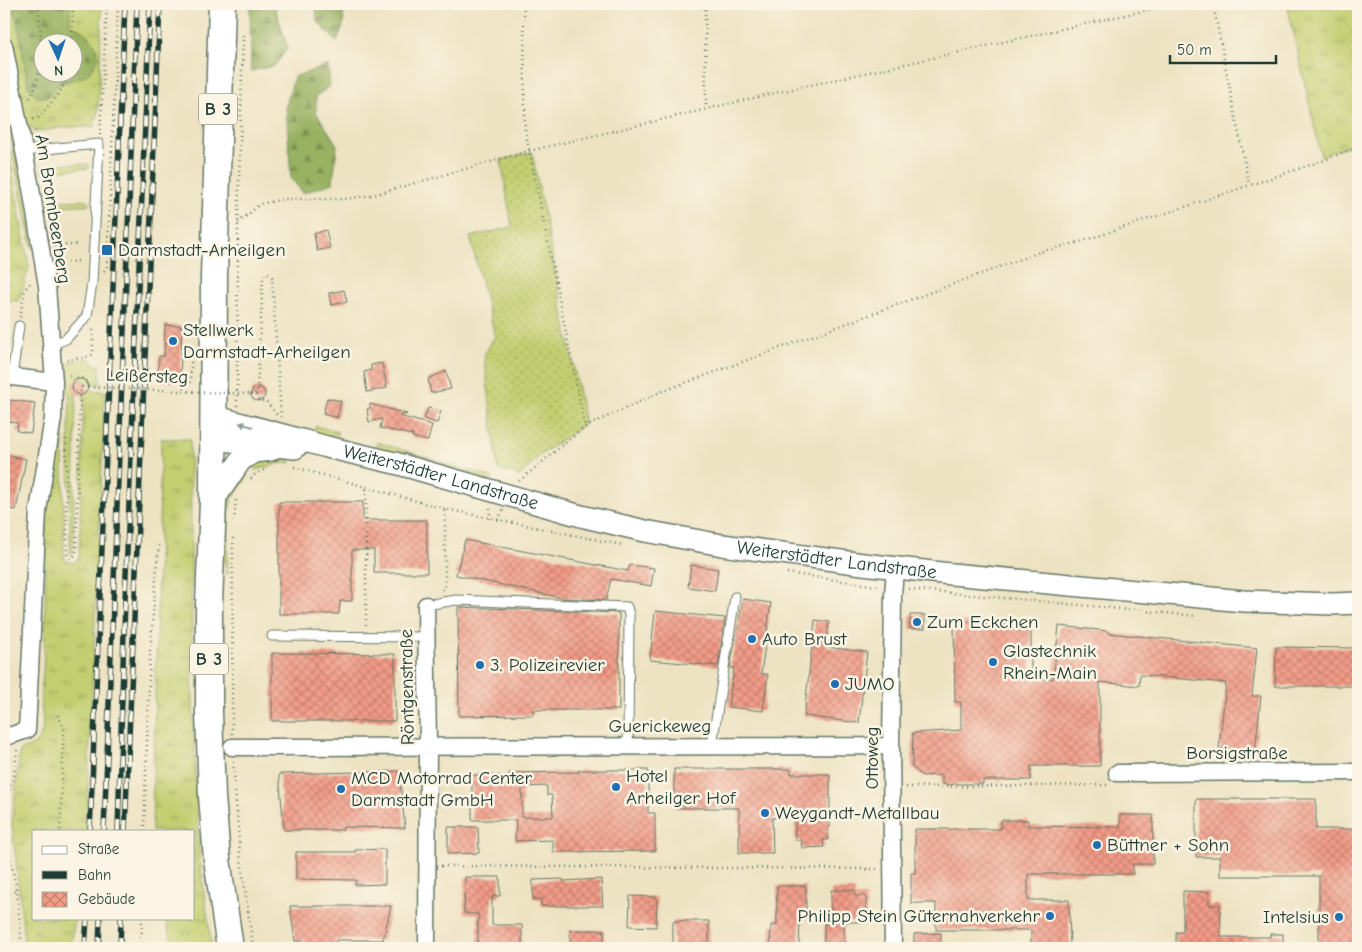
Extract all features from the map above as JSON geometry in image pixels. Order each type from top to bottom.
[{"type":"main road","name":"B 3","points":[[222,4],[214,276],[225,498],[209,604],[209,713],[212,796],[217,860],[230,948]]},
{"type":"street","name":"Am Brombeerberg","points":[[4,45],[47,286],[54,382],[53,418],[38,511],[27,730],[9,736],[4,734]]},
{"type":"street","points":[[8,376],[54,382]]},
{"type":"street","name":"Weiterstädter Landstraße","points":[[221,421],[286,448],[327,448]]},
{"type":"street","name":"Weiterstädter Landstraße","points":[[221,421],[395,463],[581,516],[645,532],[722,546],[895,568],[1244,601],[1358,603]]},
{"type":"street","points":[[225,498],[241,460],[254,452],[286,448]]},
{"type":"street","name":"Ottoweg","points":[[892,948],[891,746],[895,568]]},
{"type":"street","name":"Röntgenstraße","points":[[426,605],[428,745],[427,948]]},
{"type":"street","name":"Guerickeweg","points":[[232,747],[428,745],[891,746]]},
{"type":"street","name":"Borsigstraße","points":[[1117,773],[1358,772]]},
{"type":"lane","points":[[24,151],[99,144],[92,283],[87,316],[66,339],[51,345]]},
{"type":"lane","points":[[8,376],[19,326]]},
{"type":"lane","points":[[712,746],[734,597]]},
{"type":"lane","points":[[426,605],[456,600],[627,608],[629,615],[628,746]]},
{"type":"lane","points":[[272,636],[426,637]]},
{"type":"path","points":[[28,102],[39,75],[41,36],[38,4]]},
{"type":"path","points":[[72,32],[73,4]]},
{"type":"path","points":[[99,144],[107,4]]},
{"type":"path","points":[[105,269],[107,267],[118,4]]},
{"type":"path","points":[[524,4],[525,129],[585,427]]},
{"type":"path","points":[[706,4],[706,110]]},
{"type":"path","points":[[238,222],[260,204],[284,200],[334,199],[373,195],[529,151],[1174,4]]},
{"type":"path","points":[[1213,4],[1249,186]]},
{"type":"path","points":[[221,421],[238,222],[243,32]]},
{"type":"path","points":[[38,118],[66,82]]},
{"type":"path","points":[[510,496],[519,481],[585,427],[658,393],[1040,252],[1083,241],[1322,162],[1358,147]]},
{"type":"path","points":[[41,248],[94,244]]},
{"type":"path","points":[[44,266],[62,262],[93,261]]},
{"type":"path","points":[[275,412],[266,401],[259,401],[255,394],[258,388],[263,278],[266,273],[272,277],[281,412]]},
{"type":"path","points":[[19,326],[25,288],[33,279]]},
{"type":"path","points":[[190,383],[192,352]]},
{"type":"path","points":[[75,380],[76,378],[84,378],[88,382],[82,387]]},
{"type":"path","points":[[179,391],[190,383],[196,383]]},
{"type":"path","name":"Leißersteg","points":[[66,435],[67,554],[68,557],[72,558],[76,554],[80,394],[82,387],[255,394]]},
{"type":"path","points":[[249,481],[255,474]]},
{"type":"path","points":[[366,487],[366,637]]},
{"type":"path","points":[[225,498],[233,524]]},
{"type":"path","points":[[426,605],[445,588],[445,510]]},
{"type":"path","points":[[233,534],[232,747],[240,852],[253,948]]},
{"type":"path","points":[[144,830],[150,652],[159,542]]},
{"type":"path","points":[[58,715],[64,729],[60,830]]},
{"type":"path","points":[[18,744],[10,791],[6,837],[17,891],[22,948]]},
{"type":"path","points":[[892,787],[1116,785],[1117,773]]},
{"type":"path","points":[[426,866],[892,869]]},
{"type":"path","points":[[4,894],[17,891]]},
{"type":"path","points":[[141,948],[142,920]]},
{"type":"green space","points":[[4,4],[102,4],[98,112],[97,119],[94,119],[94,127],[68,127],[34,132],[33,127],[30,127],[32,141],[27,138],[12,145],[9,132],[5,133],[29,267],[19,301],[4,300]]},
{"type":"green space","points":[[13,4],[70,4],[70,24],[84,32],[94,43],[97,50],[95,64],[82,77],[82,32],[32,32],[32,82],[66,82],[58,86],[47,97],[37,97],[28,86]]},
{"type":"green space","points":[[250,4],[279,4],[275,8],[288,48],[274,66],[251,71]]},
{"type":"green space","points":[[316,4],[342,4],[344,22],[337,42],[317,21]]},
{"type":"green space","points":[[1287,4],[1358,4],[1358,142],[1321,156]]},
{"type":"green space","points":[[328,65],[330,86],[316,96],[316,112],[337,145],[333,183],[303,193],[291,178],[286,106],[294,77]]},
{"type":"green space","points":[[16,149],[35,248],[32,248],[12,150]]},
{"type":"green space","points":[[532,152],[585,424],[539,456],[520,476],[498,469],[484,355],[495,336],[470,237],[512,227],[501,160]]},
{"type":"green space","points":[[62,164],[89,164],[89,168],[42,172],[41,167]]},
{"type":"green space","points":[[89,200],[89,205],[49,208],[48,203],[58,201]]},
{"type":"green space","points":[[88,358],[96,365],[100,365],[100,385],[88,384],[84,380],[77,380],[73,387],[76,394],[73,553],[70,554],[70,398],[66,388],[65,364]]},
{"type":"green space","points":[[87,390],[105,391],[86,830],[32,830],[32,920],[75,920],[71,948],[25,948],[12,824],[20,750],[36,742],[41,736],[43,728],[41,699],[48,498],[57,446],[63,425],[64,556],[66,561],[74,563],[79,557],[84,394]]},
{"type":"green space","points":[[316,426],[338,432],[336,441],[314,435]]},
{"type":"green space","points":[[161,439],[190,439],[194,753],[200,858],[212,948],[174,948],[166,920],[195,920],[195,830],[152,830]]},
{"type":"green space","points":[[377,442],[493,478],[491,484],[375,452]]},
{"type":"green space","points":[[287,454],[291,463],[281,463],[256,470],[247,463]]},
{"type":"green space","points":[[242,468],[248,476],[232,499],[228,518],[227,574],[225,562],[222,560],[225,509],[229,494]]},
{"type":"building","points":[[326,230],[330,248],[317,251],[314,234]]},
{"type":"building","points":[[344,290],[347,302],[331,305],[329,293]]},
{"type":"building","name":"Stellwerk Darmstadt-Arheilgen","points":[[165,325],[182,326],[180,382],[163,381],[164,373],[158,373],[159,356],[164,356]]},
{"type":"building","points":[[382,363],[387,388],[367,392],[364,372],[371,370],[371,365]]},
{"type":"building","points":[[446,371],[451,389],[431,393],[428,379]]},
{"type":"building","points":[[80,379],[88,387],[80,395],[72,387]]},
{"type":"building","points":[[255,387],[261,387],[265,394],[261,401],[255,401],[251,397],[251,391]]},
{"type":"building","points":[[327,398],[341,401],[337,418],[323,414]]},
{"type":"building","points":[[10,400],[35,403],[31,433],[17,431],[18,423],[7,421]]},
{"type":"building","points":[[370,404],[407,414],[399,416],[432,425],[428,441],[412,437],[413,435],[380,428],[382,419],[369,422],[367,409],[370,408]]},
{"type":"building","points":[[428,408],[441,411],[437,423],[424,419]]},
{"type":"building","points":[[7,455],[26,459],[16,510],[4,508],[4,470]]},
{"type":"building","points":[[279,502],[363,502],[363,520],[427,520],[427,573],[374,573],[374,550],[352,550],[352,601],[340,601],[339,614],[279,614]]},
{"type":"building","points":[[465,540],[628,571],[630,565],[654,568],[651,586],[611,579],[606,600],[562,598],[456,575]]},
{"type":"building","points":[[691,565],[718,569],[715,591],[688,587]]},
{"type":"building","name":"Auto Brust","points":[[743,599],[771,603],[761,674],[768,674],[763,711],[728,707],[734,668],[730,668]]},
{"type":"building","points":[[458,607],[619,613],[619,710],[533,710],[533,715],[459,716]]},
{"type":"building","points":[[655,611],[725,618],[718,666],[650,660]]},
{"type":"building","name":"Zum Eckchen","points":[[910,615],[925,615],[925,629],[910,629]]},
{"type":"building","name":"JUMO","points":[[815,620],[829,622],[826,647],[867,652],[859,723],[804,716]]},
{"type":"building","points":[[954,622],[1031,622],[1031,679],[1053,679],[1059,626],[1108,631],[1108,633],[1257,648],[1252,696],[1261,696],[1255,752],[1219,748],[1226,683],[1140,675],[1139,686],[1100,682],[1100,766],[1031,766],[1031,780],[983,780],[983,784],[942,784],[942,775],[922,776],[912,767],[913,733],[961,730],[961,702],[955,702]]},
{"type":"building","points":[[1276,647],[1358,648],[1358,686],[1275,686]]},
{"type":"building","points":[[272,653],[395,654],[395,721],[272,721]]},
{"type":"building","points":[[674,769],[791,769],[791,774],[830,774],[830,827],[828,827],[828,840],[823,840],[824,847],[802,848],[801,840],[795,840],[795,817],[772,818],[773,853],[739,853],[739,808],[674,808]]},
{"type":"building","points":[[579,770],[648,770],[648,813],[655,813],[655,851],[553,852],[553,840],[515,841],[516,820],[472,820],[472,775],[509,776],[509,773],[579,772]],"holes":[[[547,786],[547,795],[552,795],[553,817],[522,817],[522,787]]]},
{"type":"building","name":"MCD Motorrad Center Darmstadt GmbH","points":[[399,771],[405,828],[343,827],[343,830],[284,830],[279,774]]},
{"type":"building","points":[[1196,799],[1316,799],[1316,829],[1357,829],[1358,948],[1319,948],[1319,876],[1220,876],[1220,857],[1196,857]]},
{"type":"building","points":[[1120,815],[1153,815],[1153,864],[1133,864],[1133,874],[1028,874],[1028,900],[1069,900],[1070,948],[1031,948],[1031,930],[936,930],[936,903],[911,903],[911,873],[915,873],[915,829],[1001,829],[1001,820],[1028,820],[1028,826],[1120,827]]},
{"type":"building","points":[[448,827],[478,827],[479,853],[448,854]]},
{"type":"building","points":[[385,849],[385,884],[355,885],[356,880],[296,879],[296,852],[355,852],[355,850]]},
{"type":"building","points":[[465,877],[500,877],[500,896],[492,896],[492,925],[522,925],[522,948],[478,948],[478,914],[464,913]]},
{"type":"building","points":[[563,879],[563,881],[601,879],[603,906],[541,906],[541,899],[533,899],[533,880]]},
{"type":"building","points":[[777,886],[806,886],[806,919],[800,919],[799,948],[770,948],[771,925],[777,925]]},
{"type":"building","points":[[831,890],[855,890],[855,896],[866,896],[866,922],[844,922],[844,948],[824,948],[824,924],[831,924]]},
{"type":"building","points":[[1183,891],[1209,892],[1209,905],[1220,905],[1221,937],[1270,937],[1270,934],[1283,934],[1283,948],[1176,948],[1176,932],[1183,932]]},
{"type":"building","points":[[630,896],[657,897],[656,927],[629,926]]},
{"type":"building","points":[[290,906],[391,906],[383,940],[336,940],[336,948],[304,948],[304,941],[295,941]]},
{"type":"building","points":[[673,921],[709,921],[709,948],[673,948]]},
{"type":"building","points":[[570,930],[604,930],[604,948],[570,948]]},
{"type":"building","points":[[941,933],[941,948],[914,948],[914,934]]},
{"type":"railway","points":[[90,830],[125,4]]},
{"type":"railway","points":[[104,830],[137,4]]},
{"type":"railway","points":[[118,830],[125,599],[150,4]]},
{"type":"railway","points":[[125,830],[160,4]]},
{"type":"railway","points":[[85,948],[87,920]]},
{"type":"railway","points":[[99,948],[100,920]]},
{"type":"railway","points":[[120,948],[121,920]]},
{"type":"place","name":"Darmstadt-Arheilgen","points":[[107,250]]},
{"type":"place","name":"Stellwerk Darmstadt-Arheilgen","points":[[173,341]]},
{"type":"place","name":"Zum Eckchen","points":[[917,622]]},
{"type":"place","name":"Auto Brust","points":[[752,639]]},
{"type":"place","name":"Glastechnik Rhein-Main","points":[[993,662]]},
{"type":"place","name":"3. Polizeirevier","points":[[480,665]]},
{"type":"place","name":"JUMO","points":[[835,684]]},
{"type":"place","name":"Hotel Arheilger Hof","points":[[616,787]]},
{"type":"place","name":"MCD Motorrad Center Darmstadt GmbH","points":[[341,789]]},
{"type":"place","name":"Weygandt-Metallbau","points":[[765,813]]},
{"type":"place","name":"Büttner + Sohn","points":[[1097,845]]},
{"type":"place","name":"Philipp Stein Güternahverkehr","points":[[1050,916]]},
{"type":"place","name":"Intelsius","points":[[1339,917]]}]
